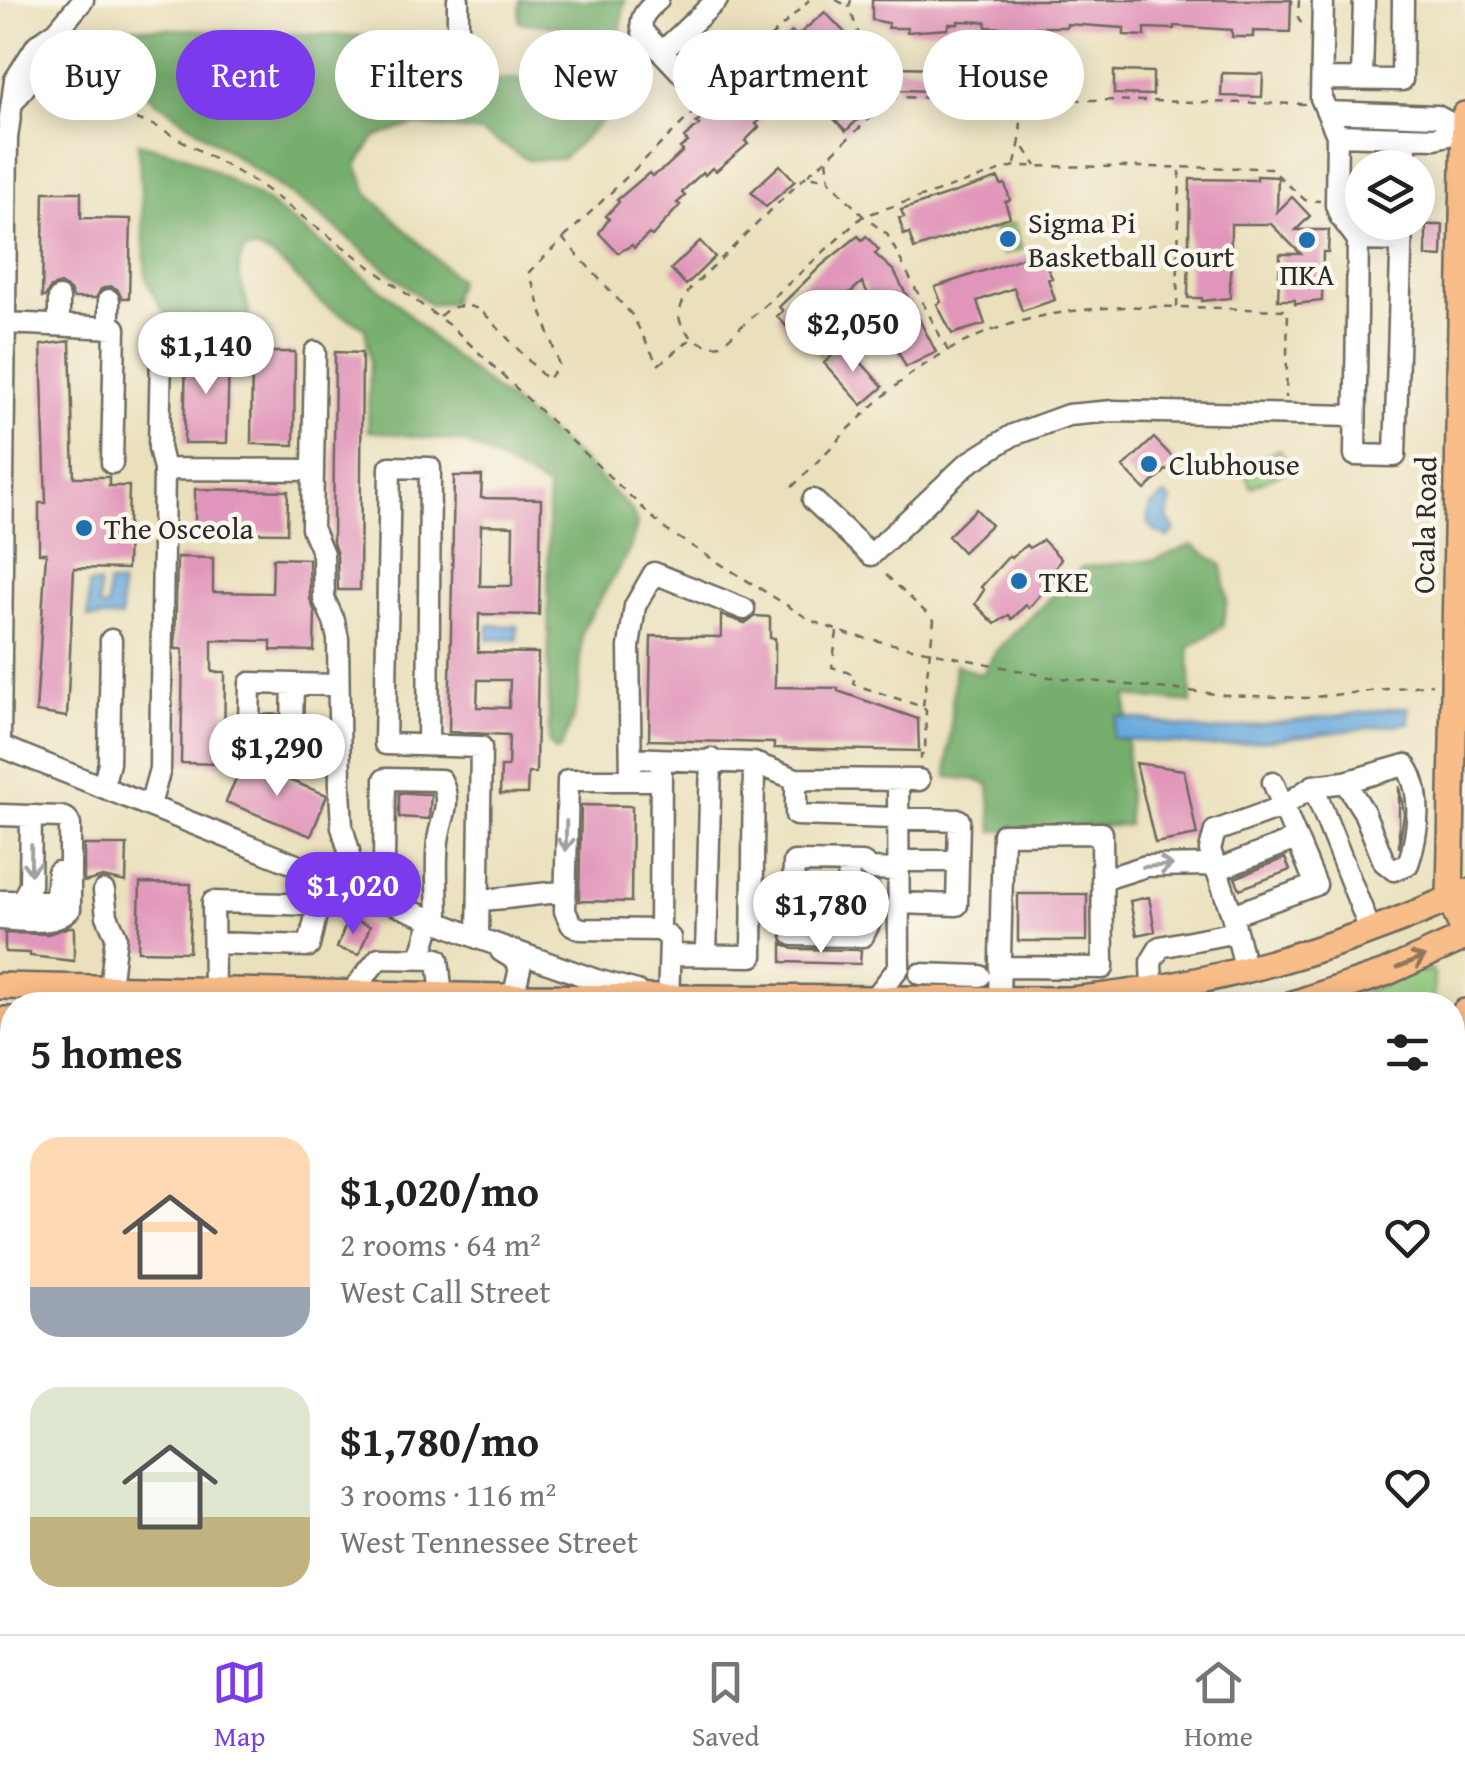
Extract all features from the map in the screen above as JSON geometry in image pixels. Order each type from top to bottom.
[{"type":"main road","name":"Ocala Road","points":[[1465,115],[1458,895],[1465,935]]},
{"type":"main road","points":[[1138,992],[1246,971],[1371,932],[1458,895]]},
{"type":"main road","points":[[1330,992],[1369,979],[1465,935]]},
{"type":"main road","points":[[0,986],[259,992]]},
{"type":"main road","points":[[923,987],[952,992]]},
{"type":"street","points":[[83,0],[58,31],[37,45],[8,97],[0,742],[478,938],[635,992]]},
{"type":"street","points":[[458,0],[458,30]]},
{"type":"street","points":[[658,0],[645,12],[641,26],[673,64]]},
{"type":"street","points":[[662,52],[717,0]]},
{"type":"street","points":[[1319,108],[1323,0]]},
{"type":"street","points":[[1362,79],[1364,0]]},
{"type":"street","points":[[1322,78],[1402,80],[1403,0]]},
{"type":"street","points":[[1319,108],[1436,116],[1465,131]]},
{"type":"street","points":[[1319,108],[1337,135],[1336,205],[1345,223]]},
{"type":"street","points":[[1337,135],[1435,138],[1465,131]]},
{"type":"street","points":[[1406,150],[1407,137]]},
{"type":"street","points":[[1358,240],[1354,455],[1395,456],[1402,240]]},
{"type":"street","points":[[59,298],[59,326]]},
{"type":"street","points":[[109,300],[109,328]]},
{"type":"street","points":[[6,323],[114,328],[112,463]]},
{"type":"street","points":[[150,804],[160,769],[164,468],[160,452],[161,351]]},
{"type":"street","points":[[214,944],[309,946],[318,904],[349,851],[342,827],[337,632],[324,599],[323,549],[313,532],[315,352]]},
{"type":"street","points":[[813,500],[871,555],[967,464],[1013,435],[1068,415],[1113,411],[1355,416]]},
{"type":"street","points":[[428,745],[430,468],[390,467],[385,744],[481,747],[478,938]]},
{"type":"street","points":[[164,468],[313,470]]},
{"type":"street","points":[[631,780],[629,647],[635,606],[654,574],[744,608]]},
{"type":"street","points":[[103,786],[110,763],[111,640]]},
{"type":"street","points":[[293,684],[338,686]]},
{"type":"street","points":[[631,758],[661,769]]},
{"type":"street","points":[[706,956],[711,760]]},
{"type":"street","points":[[668,992],[670,938],[660,930],[581,930],[571,924],[565,910],[568,780],[631,780],[661,769],[711,760],[754,763],[796,779],[909,780],[898,818],[898,903],[923,987],[980,976]]},
{"type":"street","points":[[670,956],[752,956],[754,763]]},
{"type":"street","points":[[1246,971],[1210,850],[1214,831],[1282,807],[1314,786],[1406,765],[1415,778],[1416,842],[1408,864],[1394,870],[1384,862],[1364,812],[1345,782]]},
{"type":"street","points":[[660,930],[661,769]]},
{"type":"street","points":[[374,896],[384,865],[385,779],[440,780],[446,822],[438,837],[435,921],[420,958]]},
{"type":"street","points":[[796,779],[796,815],[960,820],[957,905],[898,903]]},
{"type":"street","points":[[1152,990],[1151,962],[1160,946],[1234,924],[1316,886],[1273,782]]},
{"type":"street","points":[[1314,786],[1371,932]]},
{"type":"street","points":[[0,815],[67,819],[70,825],[70,910],[61,918],[50,920],[0,920]]},
{"type":"street","points":[[10,901],[30,885],[37,816]]},
{"type":"street","points":[[10,901],[44,902],[56,896],[58,831],[37,816]]},
{"type":"street","points":[[999,992],[1003,834],[1102,833],[1103,968],[1000,966]]},
{"type":"street","points":[[1102,880],[1146,866],[1216,867],[1296,839]]},
{"type":"street","points":[[871,904],[864,936],[793,935],[794,862],[863,863],[871,872],[898,865],[958,860]]},
{"type":"street","points":[[793,896],[848,896],[849,863]]},
{"type":"street","points":[[104,892],[107,916],[116,936],[110,988]]},
{"type":"street","points":[[479,900],[565,892]]},
{"type":"street","points":[[214,991],[214,902],[318,904]]},
{"type":"street","points":[[478,938],[514,959],[520,968],[512,992]]},
{"type":"street","points":[[352,992],[380,958],[438,959],[442,992]]},
{"type":"street","points":[[1068,968],[1069,992]]},
{"type":"street","points":[[532,1634],[562,1634]]},
{"type":"path","points":[[438,318],[445,310],[473,306],[482,311],[547,380],[559,365],[529,272],[809,0]]},
{"type":"path","points":[[836,0],[850,7]]},
{"type":"path","points":[[851,0],[858,30]]},
{"type":"path","points":[[1084,100],[1319,108]]},
{"type":"path","points":[[139,120],[260,185],[438,318],[666,530],[812,622],[837,632],[1068,680],[1306,698],[1459,685]]},
{"type":"path","points":[[868,120],[690,288],[680,306],[680,320],[692,338],[712,347],[721,345],[863,216],[1015,166],[1270,168],[1306,200],[1326,201]]},
{"type":"path","points":[[1015,166],[1020,120]]},
{"type":"path","points":[[1020,142],[1036,166]]},
{"type":"path","points":[[827,158],[829,180]]},
{"type":"path","points":[[1176,308],[1180,167]]},
{"type":"path","points":[[806,176],[829,180],[863,216],[887,234],[948,351]]},
{"type":"path","points":[[562,240],[632,315],[658,365],[692,338]]},
{"type":"path","points":[[792,487],[902,382],[948,351],[996,328],[1044,313],[1098,307],[1288,310],[1286,414]]},
{"type":"path","points":[[886,574],[934,620],[923,706],[925,754],[909,780]]},
{"type":"path","points":[[837,632],[832,667],[855,675],[852,684],[923,706]]},
{"type":"green space","points":[[520,0],[625,0],[620,30],[561,30],[561,27],[519,22]]},
{"type":"green space","points":[[94,26],[201,30],[176,30],[176,115],[156,101],[156,30],[92,30]]},
{"type":"green space","points":[[315,34],[335,35],[335,120],[499,120],[499,80],[519,79],[519,120],[603,120],[562,159],[528,160],[481,132],[413,125],[375,137],[357,165],[369,195],[458,280],[451,302],[430,305],[320,215],[183,120],[315,120]]},
{"type":"green space","points":[[138,143],[185,155],[264,200],[392,298],[439,345],[576,455],[632,511],[637,524],[630,549],[582,630],[579,693],[560,749],[556,751],[549,743],[548,488],[465,442],[368,431],[370,360],[365,328],[323,304],[268,254],[245,250],[240,260],[240,280],[249,316],[241,331],[204,336],[172,321],[146,277]]},
{"type":"green space","name":"Sigma Pi Basketball Court","points":[[1014,223],[1022,249],[1003,255],[994,229]]},
{"type":"green space","points":[[818,325],[839,348],[825,360],[804,337]]},
{"type":"green space","points":[[1280,449],[1290,469],[1251,487],[1242,467]]},
{"type":"green space","points":[[1192,545],[1222,565],[1227,599],[1223,626],[1189,647],[1191,703],[1127,696],[1128,825],[993,831],[989,785],[947,777],[955,664],[982,675],[996,651],[1082,567],[1156,560]]},
{"type":"green space","points":[[1422,969],[1423,973],[1431,969],[1434,974],[1433,992],[1363,992]]},
{"type":"water","points":[[1165,495],[1172,501],[1167,518],[1175,531],[1168,538],[1153,530],[1147,521],[1150,507]]},
{"type":"water","points":[[89,584],[99,584],[99,607],[107,608],[108,584],[121,584],[121,618],[88,618]]},
{"type":"water","points":[[489,625],[517,626],[517,640],[488,639]]},
{"type":"water","points":[[1408,707],[1409,723],[1211,747],[1112,738],[1117,716],[1212,731]]},
{"type":"building","points":[[872,0],[1291,0],[1290,32],[1253,31],[1253,37],[1232,37],[1232,30],[1174,26],[1145,28],[1145,36],[1124,35],[1124,28],[1067,24],[1016,30],[986,27],[986,22],[958,21],[949,24],[948,29],[907,32],[907,28],[888,28],[888,23],[872,20]]},
{"type":"building","points":[[825,12],[842,30],[804,30]]},
{"type":"building","points":[[903,67],[923,68],[923,91],[903,90]]},
{"type":"building","points":[[1114,71],[1153,72],[1153,95],[1114,94]]},
{"type":"building","points":[[1222,73],[1263,74],[1262,97],[1221,96]]},
{"type":"building","points":[[760,120],[756,124],[759,127],[745,141],[748,144],[716,171],[712,168],[705,175],[703,172],[686,188],[682,193],[685,196],[677,203],[680,205],[652,236],[649,234],[634,248],[632,245],[618,253],[599,233],[609,219],[606,216],[617,200],[683,151],[680,148],[688,142],[684,138],[699,125],[696,123]]},
{"type":"building","points":[[835,120],[857,120],[846,131]]},
{"type":"building","points":[[780,165],[795,181],[766,207],[751,192]]},
{"type":"building","name":"ΠΚΑ","points":[[1257,176],[1278,177],[1277,212],[1292,197],[1310,216],[1296,230],[1329,230],[1328,252],[1323,252],[1322,301],[1295,304],[1295,300],[1278,300],[1280,254],[1301,254],[1271,224],[1231,224],[1230,298],[1188,298],[1190,179],[1257,180]]},
{"type":"building","points":[[998,178],[1001,185],[1005,184],[1010,200],[1005,202],[1010,217],[914,249],[909,233],[904,235],[901,210]]},
{"type":"building","points":[[44,192],[81,192],[81,218],[131,219],[129,298],[122,298],[110,286],[101,289],[96,298],[73,298],[70,290],[60,284],[42,297]]},
{"type":"building","points":[[1435,225],[1443,225],[1442,257],[1426,256],[1426,240],[1435,240]]},
{"type":"building","points":[[858,236],[862,240],[866,236],[879,250],[875,254],[894,271],[936,352],[906,367],[862,282],[803,335],[796,327],[791,331],[777,316],[783,311],[779,307]]},
{"type":"building","points":[[700,241],[715,257],[686,285],[671,269]]},
{"type":"building","points":[[1040,252],[1052,278],[1048,279],[1055,300],[1022,311],[1014,288],[977,301],[985,324],[952,334],[937,304],[941,302],[935,287]]},
{"type":"building","points":[[70,341],[74,477],[109,477],[109,486],[129,486],[127,569],[74,568],[67,717],[36,712],[46,553],[39,553],[39,503],[46,503],[41,345]]},
{"type":"building","points":[[845,344],[883,387],[862,405],[824,363]]},
{"type":"building","points":[[186,351],[229,351],[227,443],[184,443]]},
{"type":"building","points":[[252,352],[295,352],[294,445],[251,444]]},
{"type":"building","points":[[335,352],[362,353],[360,590],[338,590],[333,543]]},
{"type":"building","name":"Clubhouse","points":[[1154,438],[1176,461],[1145,490],[1123,467]]},
{"type":"building","points":[[454,476],[482,476],[481,498],[541,499],[539,615],[479,614],[478,652],[538,653],[536,773],[528,773],[527,794],[500,794],[501,767],[508,767],[509,735],[449,732]],"holes":[[[481,525],[513,526],[512,586],[480,586]],[[478,680],[510,680],[509,708],[477,707]]]},
{"type":"building","points":[[195,489],[288,491],[287,533],[195,532]]},
{"type":"building","name":"TKE","points":[[976,509],[991,525],[963,552],[948,536]]},
{"type":"building","name":"TKE","points":[[1043,540],[1061,559],[1053,572],[1056,576],[1029,608],[1026,605],[1012,619],[1009,615],[995,624],[975,604],[984,590],[981,587],[1009,556]]},
{"type":"building","points":[[177,557],[213,558],[213,592],[272,593],[273,558],[309,559],[310,599],[315,612],[314,651],[271,650],[271,641],[212,640],[212,672],[225,672],[224,764],[181,763],[183,649],[175,649]]},
{"type":"building","points":[[721,615],[745,623],[755,616],[770,617],[770,638],[775,638],[775,687],[838,688],[918,719],[919,751],[649,740],[651,636],[721,637]]},
{"type":"building","points":[[243,762],[327,795],[311,836],[226,802]]},
{"type":"building","points":[[1136,763],[1184,770],[1197,835],[1155,843]]},
{"type":"building","points":[[1399,786],[1404,814],[1399,848]]},
{"type":"building","points":[[399,793],[431,794],[429,819],[399,817]]},
{"type":"building","points":[[581,805],[632,806],[631,902],[579,901]]},
{"type":"building","points":[[84,845],[127,845],[126,882],[103,877],[84,882]]},
{"type":"building","points":[[1285,858],[1290,870],[1240,889],[1235,878]]},
{"type":"building","points":[[140,883],[191,884],[189,952],[138,951]]},
{"type":"building","points":[[1018,894],[1087,894],[1087,941],[1018,941]]},
{"type":"building","points":[[1149,897],[1155,931],[1137,935],[1130,901]]},
{"type":"building","points":[[348,918],[370,926],[359,955],[337,948]]},
{"type":"building","points":[[74,927],[74,961],[5,952],[5,933],[48,934]]},
{"type":"building","points":[[782,943],[793,949],[861,950],[860,964],[782,962]]},
{"type":"tunnel","points":[[871,874],[871,904]]},
{"type":"place","name":"Sigma Pi Basketball Court","points":[[1008,239]]},
{"type":"place","name":"ΠΚΑ","points":[[1307,240]]},
{"type":"place","name":"Clubhouse","points":[[1149,464]]},
{"type":"place","name":"The Osceola","points":[[84,528]]},
{"type":"place","name":"TKE","points":[[1019,581]]}]
